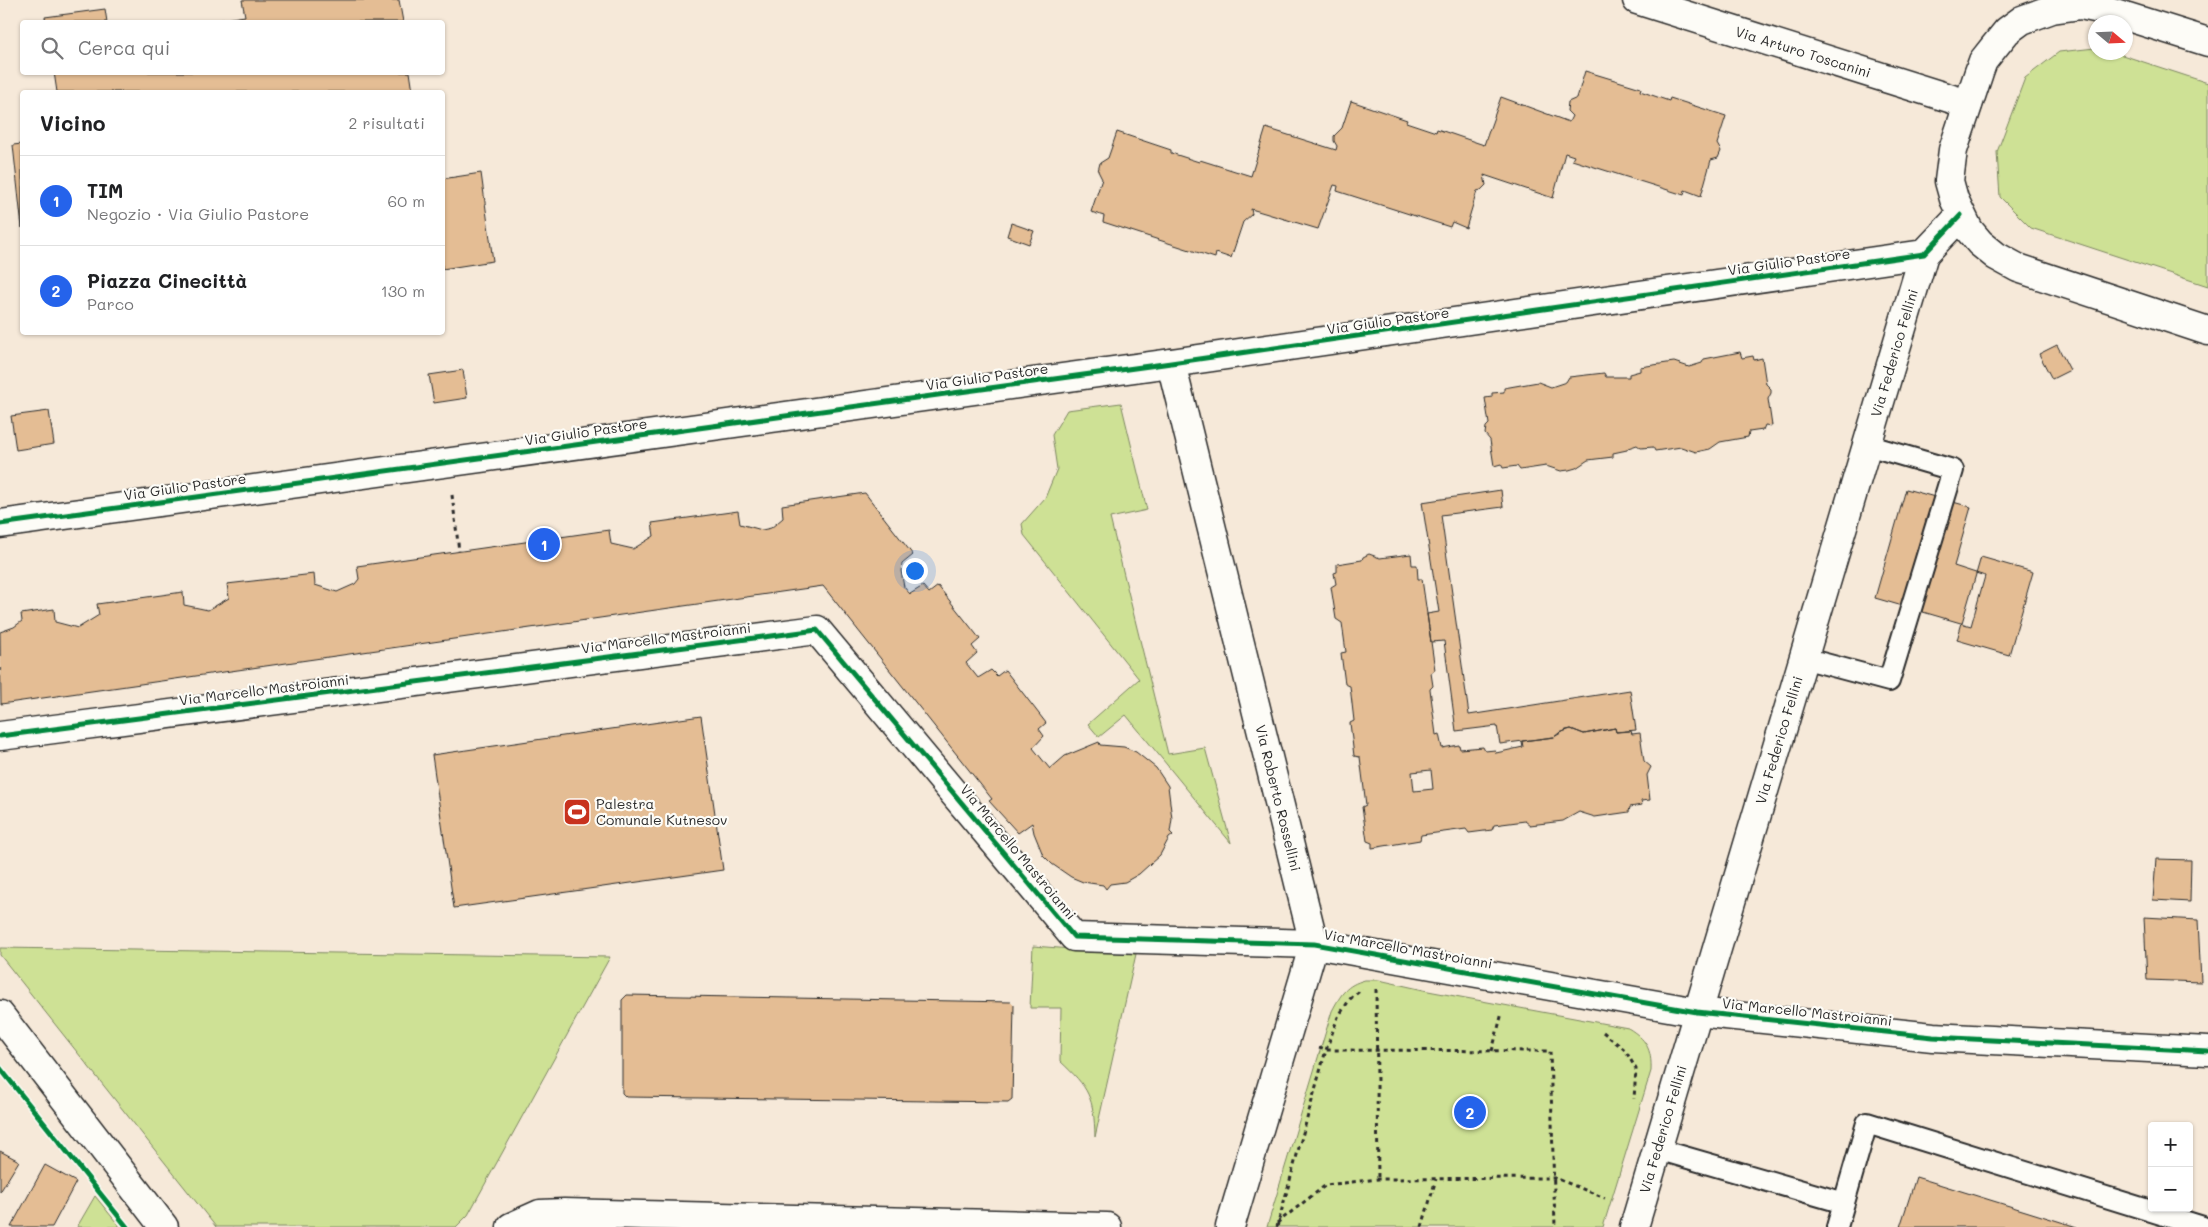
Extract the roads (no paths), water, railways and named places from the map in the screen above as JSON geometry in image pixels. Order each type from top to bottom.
[{"type":"street","name":"Via Arturo Toscanini","points":[[1637,0],[1968,104]]},
{"type":"street","points":[[2208,42],[2093,6],[2040,6],[2007,31],[1983,61],[1950,165],[1949,181],[1961,215],[1969,230],[1980,243],[1996,256],[2018,268],[2208,331]]},
{"type":"street","points":[[1924,254],[1961,215]]},
{"type":"street","name":"Via Giulio Pastore","points":[[0,524],[1171,364],[1924,254]]},
{"type":"street","name":"Via Federico Fellini","points":[[1637,1218],[1924,254]]},
{"type":"street","name":"Via Roberto Rossellini","points":[[1171,364],[1314,944]]},
{"type":"street","name":"Via Marcello Mastroianni","points":[[0,736],[817,630],[1074,937],[1314,944],[1697,1012],[1933,1037],[2208,1051]]},
{"type":"street","points":[[1230,1227],[1314,944]]},
{"type":"street","points":[[0,1014],[164,1227]]},
{"type":"street","points":[[511,1227],[540,1214],[564,1213],[1107,1227]]},
{"type":"lane","points":[[1803,658],[1889,681],[1939,516],[1952,470],[1867,445]]},
{"type":"lane","points":[[1837,1227],[1867,1123],[2204,1227]]},
{"type":"lane","points":[[1656,1149],[1844,1203]]},
{"type":"place","name":"TIM","points":[[544,544]]},
{"type":"place","name":"Palestra Comunale Kutnesov","points":[[577,812]]},
{"type":"place","name":"Piazza Cinecittà","points":[[1470,1112]]}]
